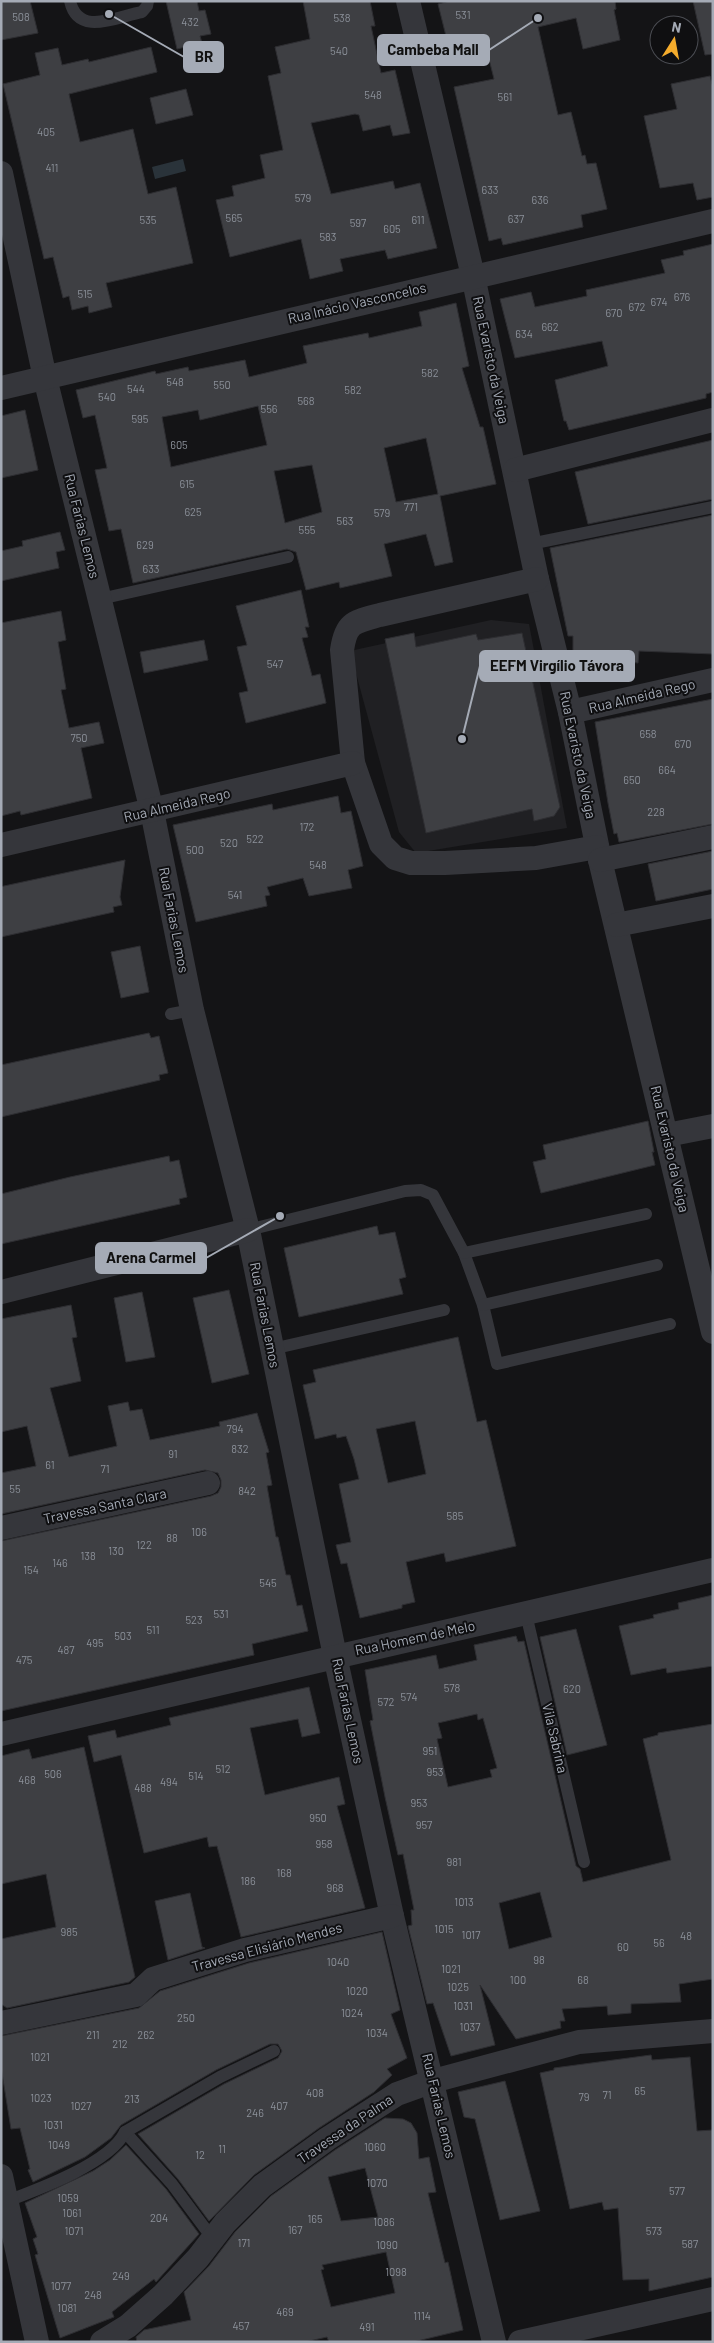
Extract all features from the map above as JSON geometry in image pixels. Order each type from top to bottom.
[{"type":"street","name":"Rua Evaristo da Veiga","points":[[408,1],[473,276],[537,579],[570,712],[599,853],[713,1332]]},
{"type":"street","name":"Rua Farias Lemos","points":[[1,173],[46,378],[152,811],[182,1012],[248,1230],[392,1916],[494,2342]]},
{"type":"street","name":"Rua Inácio Vasconcelos","points":[[1,388],[713,221]]},
{"type":"street","points":[[515,470],[713,420]]},
{"type":"street","points":[[537,579],[358,621],[344,633],[342,650],[353,763],[381,844],[395,858],[411,863],[472,862],[599,853],[713,837]]},
{"type":"street","name":"Rua Almeida Rego","points":[[570,712],[713,680]]},
{"type":"street","name":"Rua Almeida Rego","points":[[1,845],[353,763]]},
{"type":"street","points":[[616,925],[713,906]]},
{"type":"street","points":[[667,1135],[713,1126]]},
{"type":"street","points":[[1,1292],[248,1230]]},
{"type":"street","name":"Travessa Santa Clara","points":[[1,1528],[208,1483]]},
{"type":"street","name":"Rua Homem de Melo","points":[[1,1734],[713,1570]]},
{"type":"street","name":"Travessa Elisiário Mendes","points":[[1,2023],[136,1995],[153,1979],[245,1950],[392,1916]]},
{"type":"street","name":"Travessa da Palma","points":[[102,2342],[128,2326],[163,2295],[225,2223],[262,2186],[397,2094],[433,2081],[579,2042],[713,2031]]},
{"type":"street","points":[[1,2176],[37,2342]]},
{"type":"street","points":[[520,2342],[713,2299]]},
{"type":"lane","points":[[70,1],[72,12],[79,19],[91,24],[142,12],[147,6],[148,1]]},
{"type":"lane","points":[[530,544],[713,507]]},
{"type":"lane","points":[[100,599],[288,558]]},
{"type":"lane","points":[[248,1230],[405,1191],[421,1190],[433,1196],[464,1253],[482,1305],[497,1364],[670,1324]]},
{"type":"lane","points":[[464,1253],[646,1214]]},
{"type":"lane","points":[[482,1305],[657,1265]]},
{"type":"lane","points":[[272,1349],[444,1310]]},
{"type":"lane","name":"Vila Sabrina","points":[[526,1614],[584,1862]]},
{"type":"lane","points":[[7,2201],[82,2169],[122,2140],[126,2132],[220,2077],[274,2051]]},
{"type":"lane","points":[[126,2132],[172,2184],[213,2239]]},
{"type":"shaded area","points":[[183,159],[186,171],[155,179],[152,167]]},
{"type":"shaded area","points":[[491,620],[529,624],[567,828],[416,853],[399,832],[350,651]]},
{"type":"building","points":[[1,1],[30,1],[38,33],[1,40]]},
{"type":"building","points":[[166,1],[197,1],[199,11],[205,10],[211,34],[200,36],[202,43],[177,49]]},
{"type":"building","points":[[303,1],[370,1],[375,26],[371,26],[381,73],[395,70],[410,133],[393,136],[390,125],[363,131],[359,115],[355,114],[311,123],[331,194],[393,181],[395,189],[420,183],[437,248],[388,259],[385,250],[340,259],[343,271],[310,279],[301,239],[230,257],[216,200],[234,196],[232,186],[265,178],[260,155],[283,150],[268,76],[281,73],[275,47],[310,39]]},
{"type":"building","points":[[450,1],[615,1],[616,9],[614,10],[620,40],[583,49],[576,18],[538,27],[558,115],[571,112],[582,156],[585,155],[587,164],[596,163],[607,209],[581,215],[583,227],[503,245],[501,238],[489,241],[454,87],[494,79],[485,43],[450,52],[438,4]]},
{"type":"building","points":[[693,1],[713,1],[713,54],[705,55],[699,28],[699,15],[696,15]]},
{"type":"building","points":[[151,47],[157,72],[69,94],[80,142],[133,129],[148,194],[176,187],[193,263],[106,283],[112,307],[89,313],[88,306],[72,310],[69,296],[63,298],[53,257],[44,259],[3,84],[40,75],[35,53],[58,48],[62,65],[88,59],[89,62]]},
{"type":"building","points":[[710,76],[713,88],[713,197],[697,200],[693,183],[660,188],[644,116],[677,109],[671,84]]},
{"type":"building","points":[[186,89],[193,115],[156,124],[150,98]]},
{"type":"building","points":[[713,244],[713,392],[706,394],[706,398],[569,430],[566,421],[564,421],[555,380],[608,366],[602,341],[515,358],[500,299],[531,292],[535,307],[587,296],[586,290],[665,273],[661,260],[684,255],[683,251]]},
{"type":"building","points":[[456,303],[469,366],[462,368],[480,427],[483,427],[496,484],[440,496],[453,562],[435,566],[426,534],[384,544],[392,576],[340,588],[339,582],[306,590],[296,552],[287,549],[133,583],[121,529],[109,531],[95,470],[107,468],[95,415],[83,418],[76,390],[155,371],[156,374],[188,367],[189,371],[245,360],[249,377],[307,363],[303,346],[368,333],[369,338],[422,326],[419,312]],"holes":[[[258,406],[267,445],[171,467],[162,417],[198,410],[200,420]],[[426,438],[438,494],[396,502],[384,448]],[[312,465],[322,512],[285,523],[274,471]]]},
{"type":"building","points":[[25,410],[38,470],[1,478],[1,416]]},
{"type":"building","points":[[713,440],[713,499],[588,524],[575,472]]},
{"type":"building","points":[[713,515],[713,654],[639,651],[638,663],[587,657],[573,653],[573,636],[568,636],[550,548]]},
{"type":"building","points":[[60,532],[65,550],[56,552],[59,568],[1,581],[1,551],[23,546],[22,541]]},
{"type":"building","points":[[301,590],[309,627],[305,627],[308,637],[302,638],[312,676],[320,674],[326,703],[246,723],[239,693],[248,691],[237,647],[247,645],[236,606]]},
{"type":"building","points":[[61,611],[66,640],[58,642],[66,689],[61,690],[69,728],[99,722],[104,743],[81,748],[92,798],[21,815],[20,811],[1,816],[1,623]]},
{"type":"building","points":[[414,633],[416,647],[476,634],[478,640],[522,633],[560,807],[554,816],[534,821],[532,809],[426,833],[385,639]]},
{"type":"building","points":[[204,640],[208,660],[144,673],[140,652]]},
{"type":"building","points":[[713,699],[713,824],[619,842],[617,833],[614,834],[595,722]]},
{"type":"building","points":[[338,796],[341,813],[351,811],[363,866],[348,870],[352,888],[309,896],[303,878],[267,887],[270,895],[265,896],[267,906],[196,922],[173,825],[272,804],[273,810]]},
{"type":"building","points":[[713,851],[713,889],[656,901],[648,864]]},
{"type":"building","points":[[125,860],[120,897],[122,905],[113,907],[114,912],[1,937],[1,887]]},
{"type":"building","points":[[140,946],[149,992],[121,998],[111,952]]},
{"type":"building","points":[[149,1033],[151,1038],[159,1036],[168,1073],[159,1075],[160,1080],[1,1117],[1,1065]]},
{"type":"building","points":[[648,1121],[655,1165],[541,1193],[533,1162],[546,1159],[543,1145]]},
{"type":"building","points":[[169,1156],[170,1162],[179,1160],[187,1197],[179,1199],[180,1204],[1,1244],[1,1194]]},
{"type":"building","points":[[377,1226],[379,1235],[395,1232],[406,1277],[399,1279],[403,1294],[299,1317],[284,1248]]},
{"type":"building","points":[[229,1290],[249,1374],[212,1383],[193,1298]]},
{"type":"building","points":[[142,1292],[155,1357],[126,1362],[114,1298]]},
{"type":"building","points":[[71,1305],[77,1337],[72,1338],[81,1381],[50,1388],[69,1457],[117,1446],[108,1406],[128,1402],[130,1411],[142,1409],[150,1440],[220,1426],[219,1422],[257,1413],[269,1452],[266,1453],[272,1485],[267,1486],[276,1537],[278,1537],[286,1575],[290,1575],[297,1606],[302,1605],[308,1631],[252,1644],[254,1655],[1,1711],[1,1541],[211,1496],[218,1493],[221,1487],[218,1473],[205,1470],[1,1514],[1,1473],[36,1466],[27,1426],[1,1432],[1,1319]]},
{"type":"building","points":[[458,1337],[477,1422],[486,1420],[516,1546],[446,1562],[444,1553],[406,1562],[415,1602],[402,1605],[402,1608],[360,1618],[347,1563],[341,1564],[336,1545],[351,1542],[339,1484],[359,1479],[346,1436],[337,1438],[336,1434],[315,1439],[303,1385],[316,1382],[313,1370]],"holes":[[[415,1421],[426,1474],[388,1483],[376,1429]]]},
{"type":"building","points":[[713,1595],[713,1666],[667,1673],[666,1668],[631,1675],[619,1626],[654,1618],[653,1615],[679,1609],[678,1603]]},
{"type":"building","points":[[576,1629],[607,1745],[567,1755],[540,1637]]},
{"type":"building","points":[[516,1636],[518,1642],[524,1641],[576,1866],[580,1869],[583,1882],[671,1860],[643,1739],[658,1735],[658,1733],[713,1724],[713,1979],[679,1984],[681,2002],[631,2004],[631,2013],[608,2015],[607,2006],[562,2009],[565,2021],[560,2021],[561,2028],[516,2039],[480,1985],[495,2045],[451,2056],[433,2003],[427,2004],[408,1926],[412,1925],[411,1910],[414,1910],[403,1854],[398,1855],[385,1797],[370,1721],[373,1720],[365,1670],[436,1655],[439,1669],[477,1660],[474,1645]],"holes":[[[477,1714],[478,1720],[483,1718],[497,1768],[490,1770],[492,1777],[448,1787],[437,1739],[442,1738],[438,1723]],[[540,1892],[552,1937],[509,1949],[499,1903]]]},
{"type":"building","points":[[309,1687],[320,1733],[302,1737],[298,1719],[250,1728],[265,1795],[339,1777],[345,1804],[337,1806],[365,1908],[241,1937],[217,1846],[209,1847],[207,1837],[144,1853],[121,1755],[94,1762],[88,1736],[115,1730],[117,1738],[171,1725],[169,1718]]},
{"type":"building","points":[[84,1747],[135,1977],[129,1982],[7,2008],[1,2004],[1,1939],[56,1927],[46,1874],[1,1884],[1,1756],[29,1749],[32,1759]]},
{"type":"building","points":[[190,1893],[202,1947],[205,1948],[168,1960],[155,1901]]},
{"type":"building","points":[[382,1932],[400,2010],[391,2014],[407,2058],[387,2069],[392,2075],[374,2092],[319,2128],[254,2175],[209,2221],[178,2179],[138,2134],[224,2084],[278,2058],[282,2051],[278,2044],[270,2044],[216,2070],[121,2125],[111,2138],[85,2157],[33,2182],[28,2170],[30,2169],[20,2128],[11,2129],[1,2067],[1,2036],[139,2008],[160,1991],[249,1963]]},
{"type":"building","points":[[651,2055],[652,2060],[690,2057],[697,2131],[713,2130],[713,2277],[649,2291],[649,2279],[623,2280],[618,2208],[604,2210],[602,2202],[570,2209],[540,2073],[554,2070],[554,2068]]},
{"type":"building","points":[[505,2081],[540,2211],[500,2220],[475,2119],[464,2117],[458,2092]]},
{"type":"building","points":[[385,2118],[403,2119],[411,2123],[417,2133],[419,2159],[429,2157],[436,2192],[428,2193],[445,2263],[448,2262],[463,2330],[413,2342],[329,2342],[327,2337],[305,2342],[137,2342],[136,2337],[144,2330],[191,2320],[184,2292],[209,2266],[235,2232],[271,2196],[335,2150]],"holes":[[[365,2168],[378,2217],[341,2221],[328,2177]],[[386,2252],[395,2293],[331,2307],[321,2270],[324,2269],[322,2265]]]},
{"type":"building","points":[[126,2145],[166,2189],[199,2234],[156,2282],[154,2279],[112,2312],[114,2317],[60,2338],[35,2255],[38,2254],[33,2239],[37,2237],[25,2203],[93,2171],[110,2160]]},
{"type":"place","name":"BR","points":[[109,14]]},
{"type":"place","name":"Cambeba Mall","points":[[538,18]]},
{"type":"place","name":"EEFM Virgílio Távora","points":[[462,739]]},
{"type":"place","name":"Arena Carmel","points":[[280,1216]]}]
